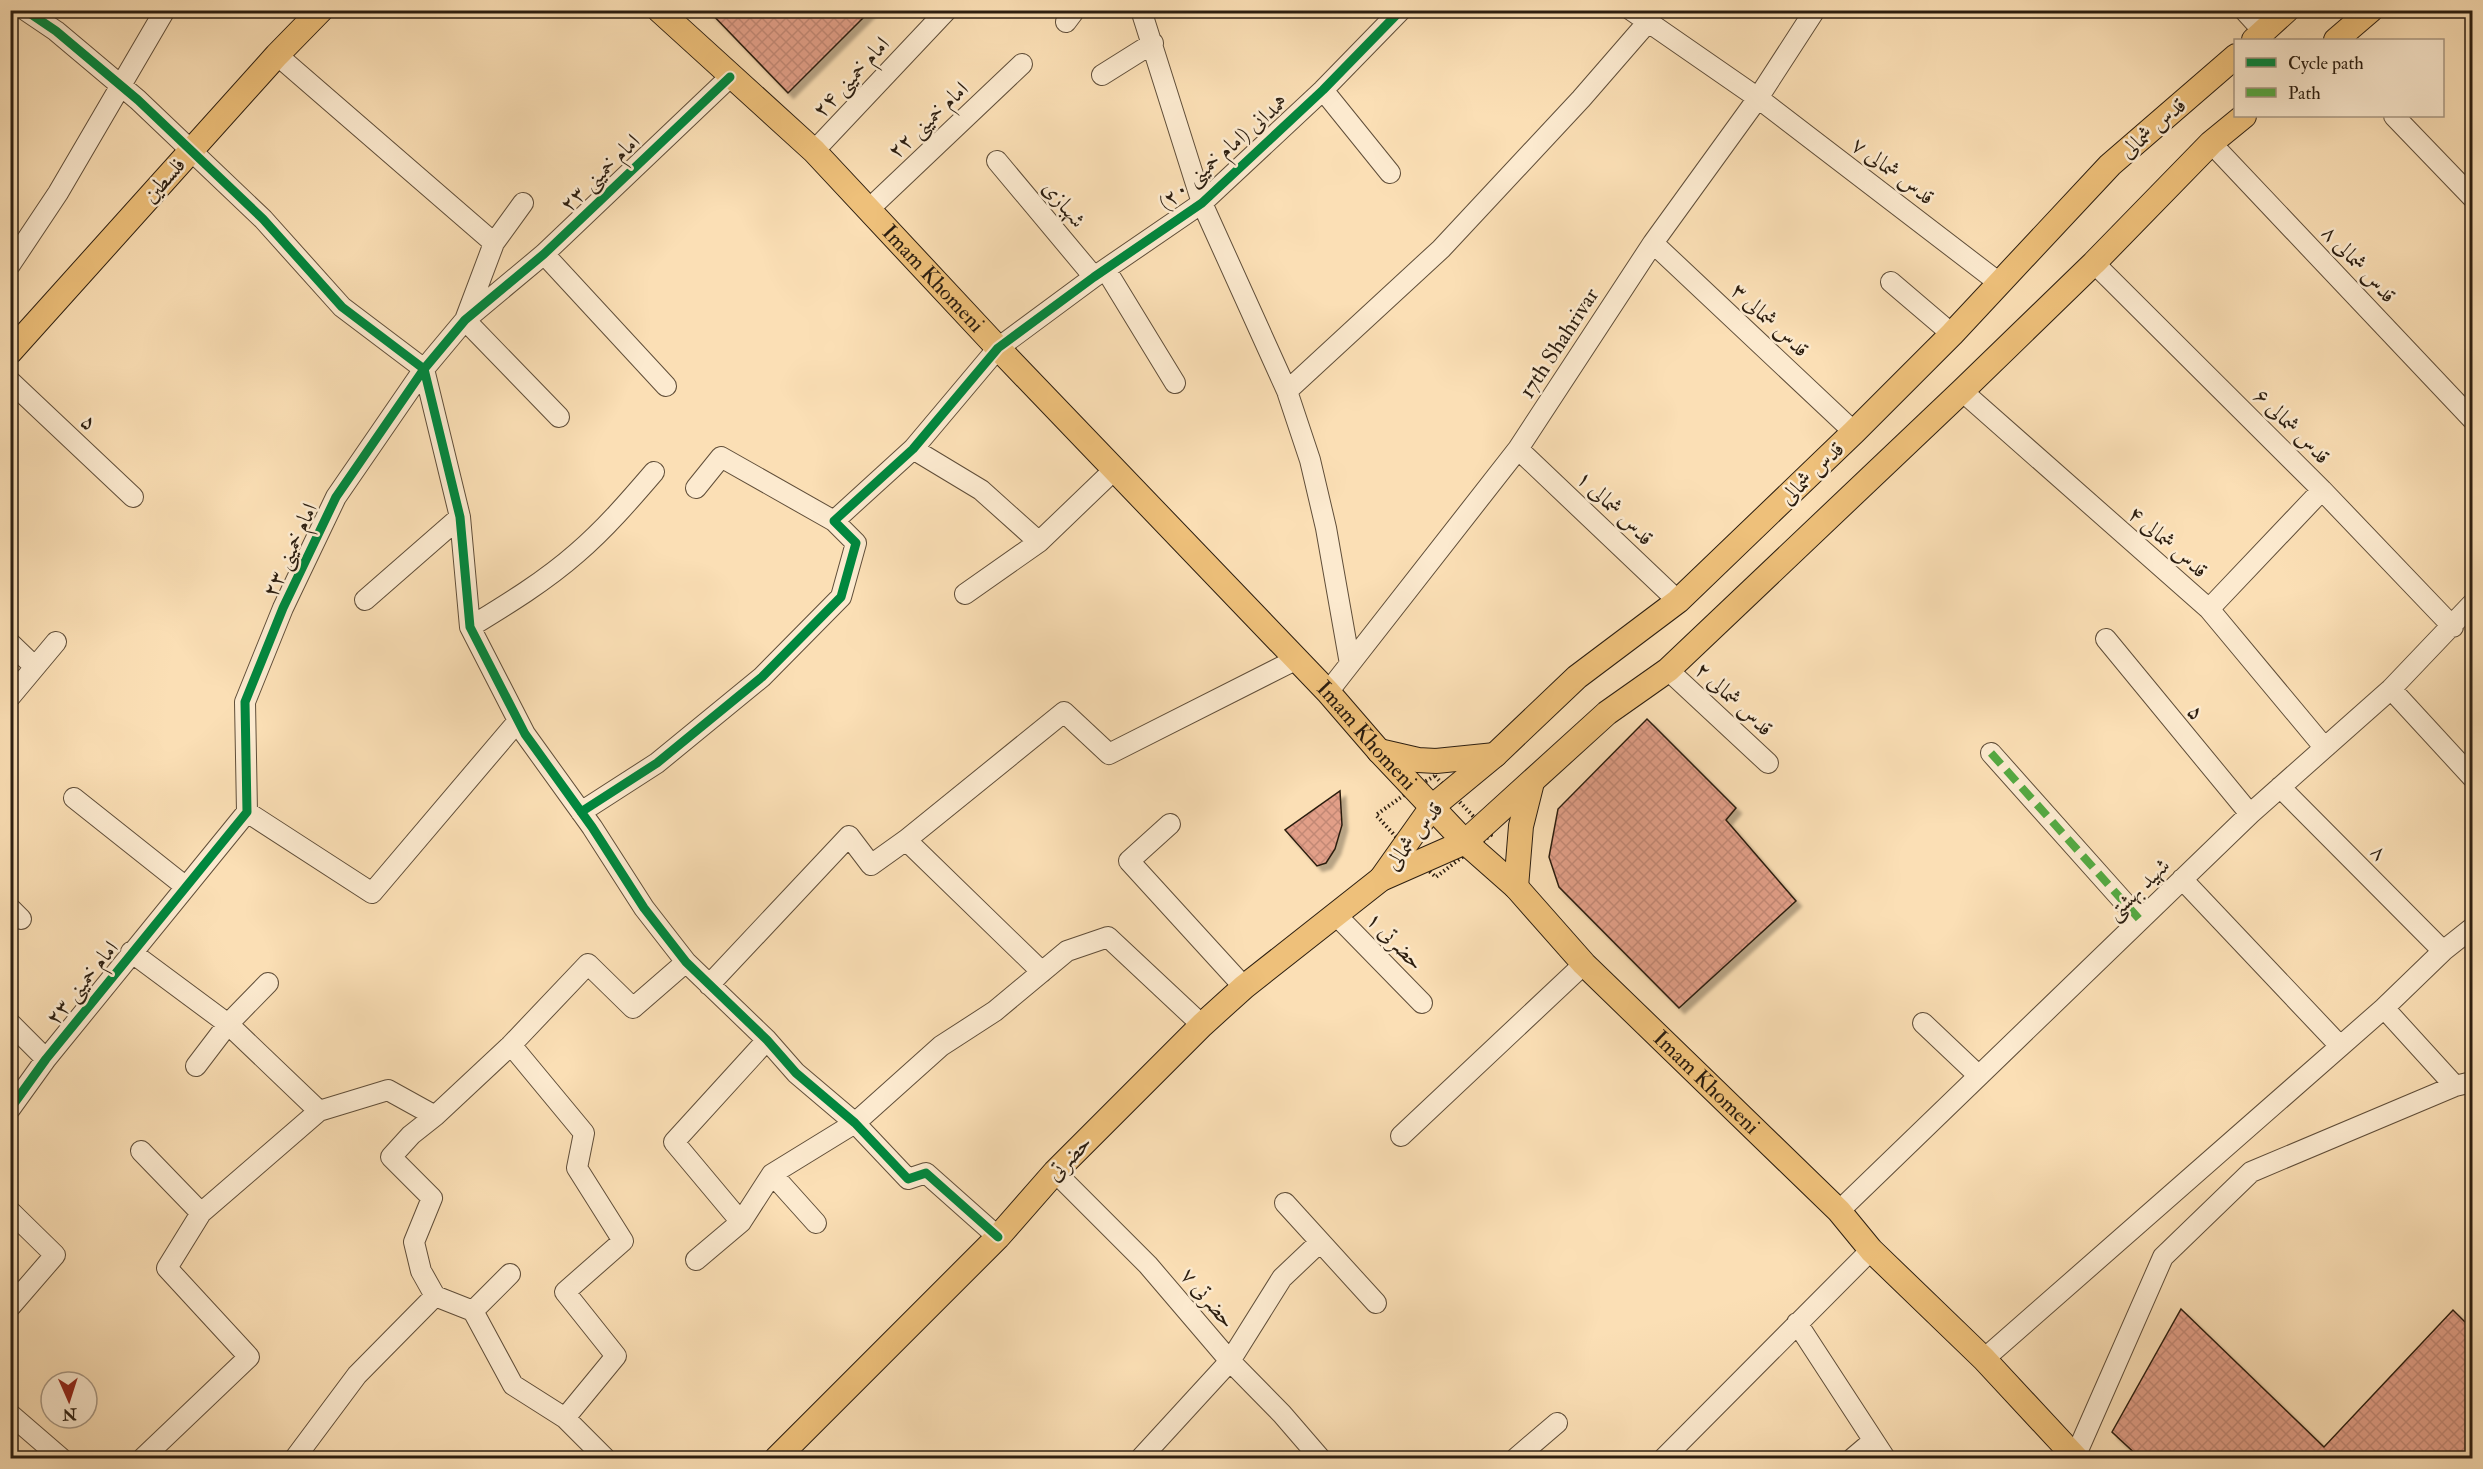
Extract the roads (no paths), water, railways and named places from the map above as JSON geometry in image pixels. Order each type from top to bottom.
[{"type":"main road","name":"فلسطین","points":[[10,352],[277,55],[321,10]]},
{"type":"main road","name":"Imam Khomeni","points":[[659,10],[814,151],[998,348],[1297,659],[1378,751],[1465,842],[1516,887],[1584,964],[1839,1211],[1871,1250],[1984,1359],[2076,1458]]},
{"type":"main road","points":[[2259,36],[2288,10]]},
{"type":"main road","points":[[2337,39],[2371,10]]},
{"type":"main road","name":"قدس شمالی","points":[[1381,879],[1432,807],[1495,755],[1577,677],[1678,601],[1952,334],[1998,282],[2110,165],[2234,57]]},
{"type":"main road","name":"قدس شمالی","points":[[1381,879],[1465,842],[1607,713],[1668,670],[2094,263],[2211,143],[2243,117]]},
{"type":"main road","points":[[1378,751],[1418,760],[1437,761],[1495,755]]},
{"type":"main road","points":[[1516,887],[1521,826],[1533,782]]},
{"type":"main road","name":"حضرتی","points":[[777,1458],[998,1237],[1055,1172],[1202,1025],[1244,987],[1381,879]]},
{"type":"street","points":[[26,10],[120,85],[191,150],[263,219],[342,307],[424,369],[460,517],[470,627],[525,735],[581,812],[644,908],[686,962],[767,1040],[796,1073],[855,1123],[908,1179],[926,1173],[998,1237]]},
{"type":"street","points":[[10,265],[58,193],[165,10]]},
{"type":"street","name":"امام خمینی ۲۴","points":[[814,151],[947,10]]},
{"type":"street","name":"همدانی (امام خمینی ۲۰)","points":[[834,521],[913,450],[998,348],[1202,202],[1323,90],[1401,10]]},
{"type":"street","name":"۷ قدس شمالی","points":[[1631,10],[1758,98],[1998,282]]},
{"type":"street","name":"17th Shahrivar","points":[[1328,692],[1518,449],[1653,243],[1758,98],[1815,10]]},
{"type":"street","points":[[2244,10],[2259,36]]},
{"type":"street","points":[[1144,12],[1202,202],[1287,391],[1313,471],[1350,664]]},
{"type":"street","points":[[1287,391],[1441,249],[1581,99],[1647,23]]},
{"type":"street","points":[[1102,75],[1153,43]]},
{"type":"street","points":[[277,55],[494,243]]},
{"type":"street","name":"امام خمینی ۲۲","points":[[868,210],[1022,64]]},
{"type":"street","name":"امام خمینی ۲۳","points":[[10,1109],[46,1059],[131,952],[247,813],[245,702],[283,608],[336,497],[424,369],[465,320],[544,254],[730,77]]},
{"type":"street","points":[[1323,90],[1390,173]]},
{"type":"street","points":[[2395,117],[2472,197]]},
{"type":"street","name":"قدس شمالی ۸","points":[[2211,143],[2472,419]]},
{"type":"street","name":"شهبازی","points":[[997,161],[1100,273],[1175,383]]},
{"type":"street","points":[[523,203],[494,243],[465,320],[559,417]]},
{"type":"street","name":"۳ قدس شمالی","points":[[1653,243],[1854,432]]},
{"type":"street","points":[[544,254],[666,386]]},
{"type":"street","name":"قدس شمالی ۶","points":[[2094,263],[2322,490],[2453,627]]},
{"type":"street","points":[[1890,282],[1952,334]]},
{"type":"street","name":"۵","points":[[10,381],[133,497]]},
{"type":"street","name":"قدس شمالی ۴","points":[[1962,391],[2209,609],[2324,747]]},
{"type":"street","name":"قدس شمالی ۱","points":[[1518,449],[1678,601]]},
{"type":"street","points":[[913,450],[981,490],[1039,542]]},
{"type":"street","points":[[581,812],[657,763],[762,677],[842,597],[856,543],[834,521],[721,457],[696,488]]},
{"type":"street","points":[[966,594],[1039,542],[1115,469]]},
{"type":"street","points":[[470,627],[516,599],[577,553],[654,472]]},
{"type":"street","points":[[2209,609],[2322,490]]},
{"type":"street","points":[[365,600],[460,517]]},
{"type":"street","name":"شهید بهشتی","points":[[1839,1211],[2250,814],[2391,689],[2471,610]]},
{"type":"street","name":"۵","points":[[2106,639],[2250,814]]},
{"type":"street","points":[[10,697],[56,642]]},
{"type":"street","points":[[10,643],[36,667]]},
{"type":"street","points":[[709,985],[849,836],[871,865],[906,840],[1064,712],[1109,754],[1297,659]]},
{"type":"street","name":"قدس شمالی ۲","points":[[1668,670],[1768,763]]},
{"type":"street","points":[[2391,689],[2472,777]]},
{"type":"street","points":[[247,813],[372,893],[518,721]]},
{"type":"street","points":[[1991,753],[2140,920]]},
{"type":"street","name":"۸","points":[[2280,787],[2443,951]]},
{"type":"street","points":[[74,798],[186,887]]},
{"type":"street","points":[[1170,824],[1129,861],[1244,987]]},
{"type":"street","points":[[906,840],[1042,972]]},
{"type":"street","points":[[2182,879],[2340,1047]]},
{"type":"street","name":"حضرتی ۱","points":[[1335,914],[1422,1003]]},
{"type":"street","points":[[1984,1359],[2384,1008],[2443,951],[2472,928]]},
{"type":"street","points":[[696,1260],[741,1222],[772,1174],[855,1123],[941,1046],[996,1011],[1067,951],[1108,937],[1202,1025]]},
{"type":"street","points":[[131,952],[228,1024],[319,1111]]},
{"type":"street","points":[[605,1458],[565,1419],[513,1385],[473,1311],[435,1296],[421,1271],[414,1242],[432,1198],[391,1157],[411,1135],[435,1116],[511,1045],[588,964],[633,1008],[686,962]]},
{"type":"street","points":[[1401,1136],[1584,964]]},
{"type":"street","points":[[196,1066],[228,1024],[268,983]]},
{"type":"street","points":[[2076,1458],[2163,1257],[2243,1179],[2251,1172],[2464,1084],[2384,1008]]},
{"type":"street","points":[[10,1023],[46,1059]]},
{"type":"street","points":[[1923,1023],[1979,1076]]},
{"type":"street","points":[[741,1222],[674,1142],[767,1040]]},
{"type":"street","points":[[511,1045],[584,1133],[577,1168],[623,1241],[565,1292],[616,1356],[565,1419]]},
{"type":"street","points":[[143,1458],[249,1357],[167,1268],[201,1213],[319,1111],[388,1090],[435,1116]]},
{"type":"street","points":[[141,1151],[201,1213]]},
{"type":"street","name":"حضرتی ۷","points":[[1055,1172],[1148,1265],[1230,1361],[1282,1414],[1320,1458]]},
{"type":"street","points":[[772,1174],[816,1223]]},
{"type":"street","points":[[1285,1203],[1376,1303]]},
{"type":"street","points":[[10,1211],[55,1255],[10,1307]]},
{"type":"street","points":[[1141,1458],[1230,1361],[1282,1278],[1320,1242]]},
{"type":"street","points":[[1664,1458],[1871,1250]]},
{"type":"street","points":[[473,1311],[510,1274]]},
{"type":"street","points":[[295,1458],[357,1375],[435,1296]]},
{"type":"street","points":[[1797,1323],[1885,1458]]},
{"type":"street","points":[[10,1414],[49,1454]]},
{"type":"street","points":[[1516,1458],[1557,1423]]},
{"type":"street","points":[[1853,1458],[1873,1441]]}]
